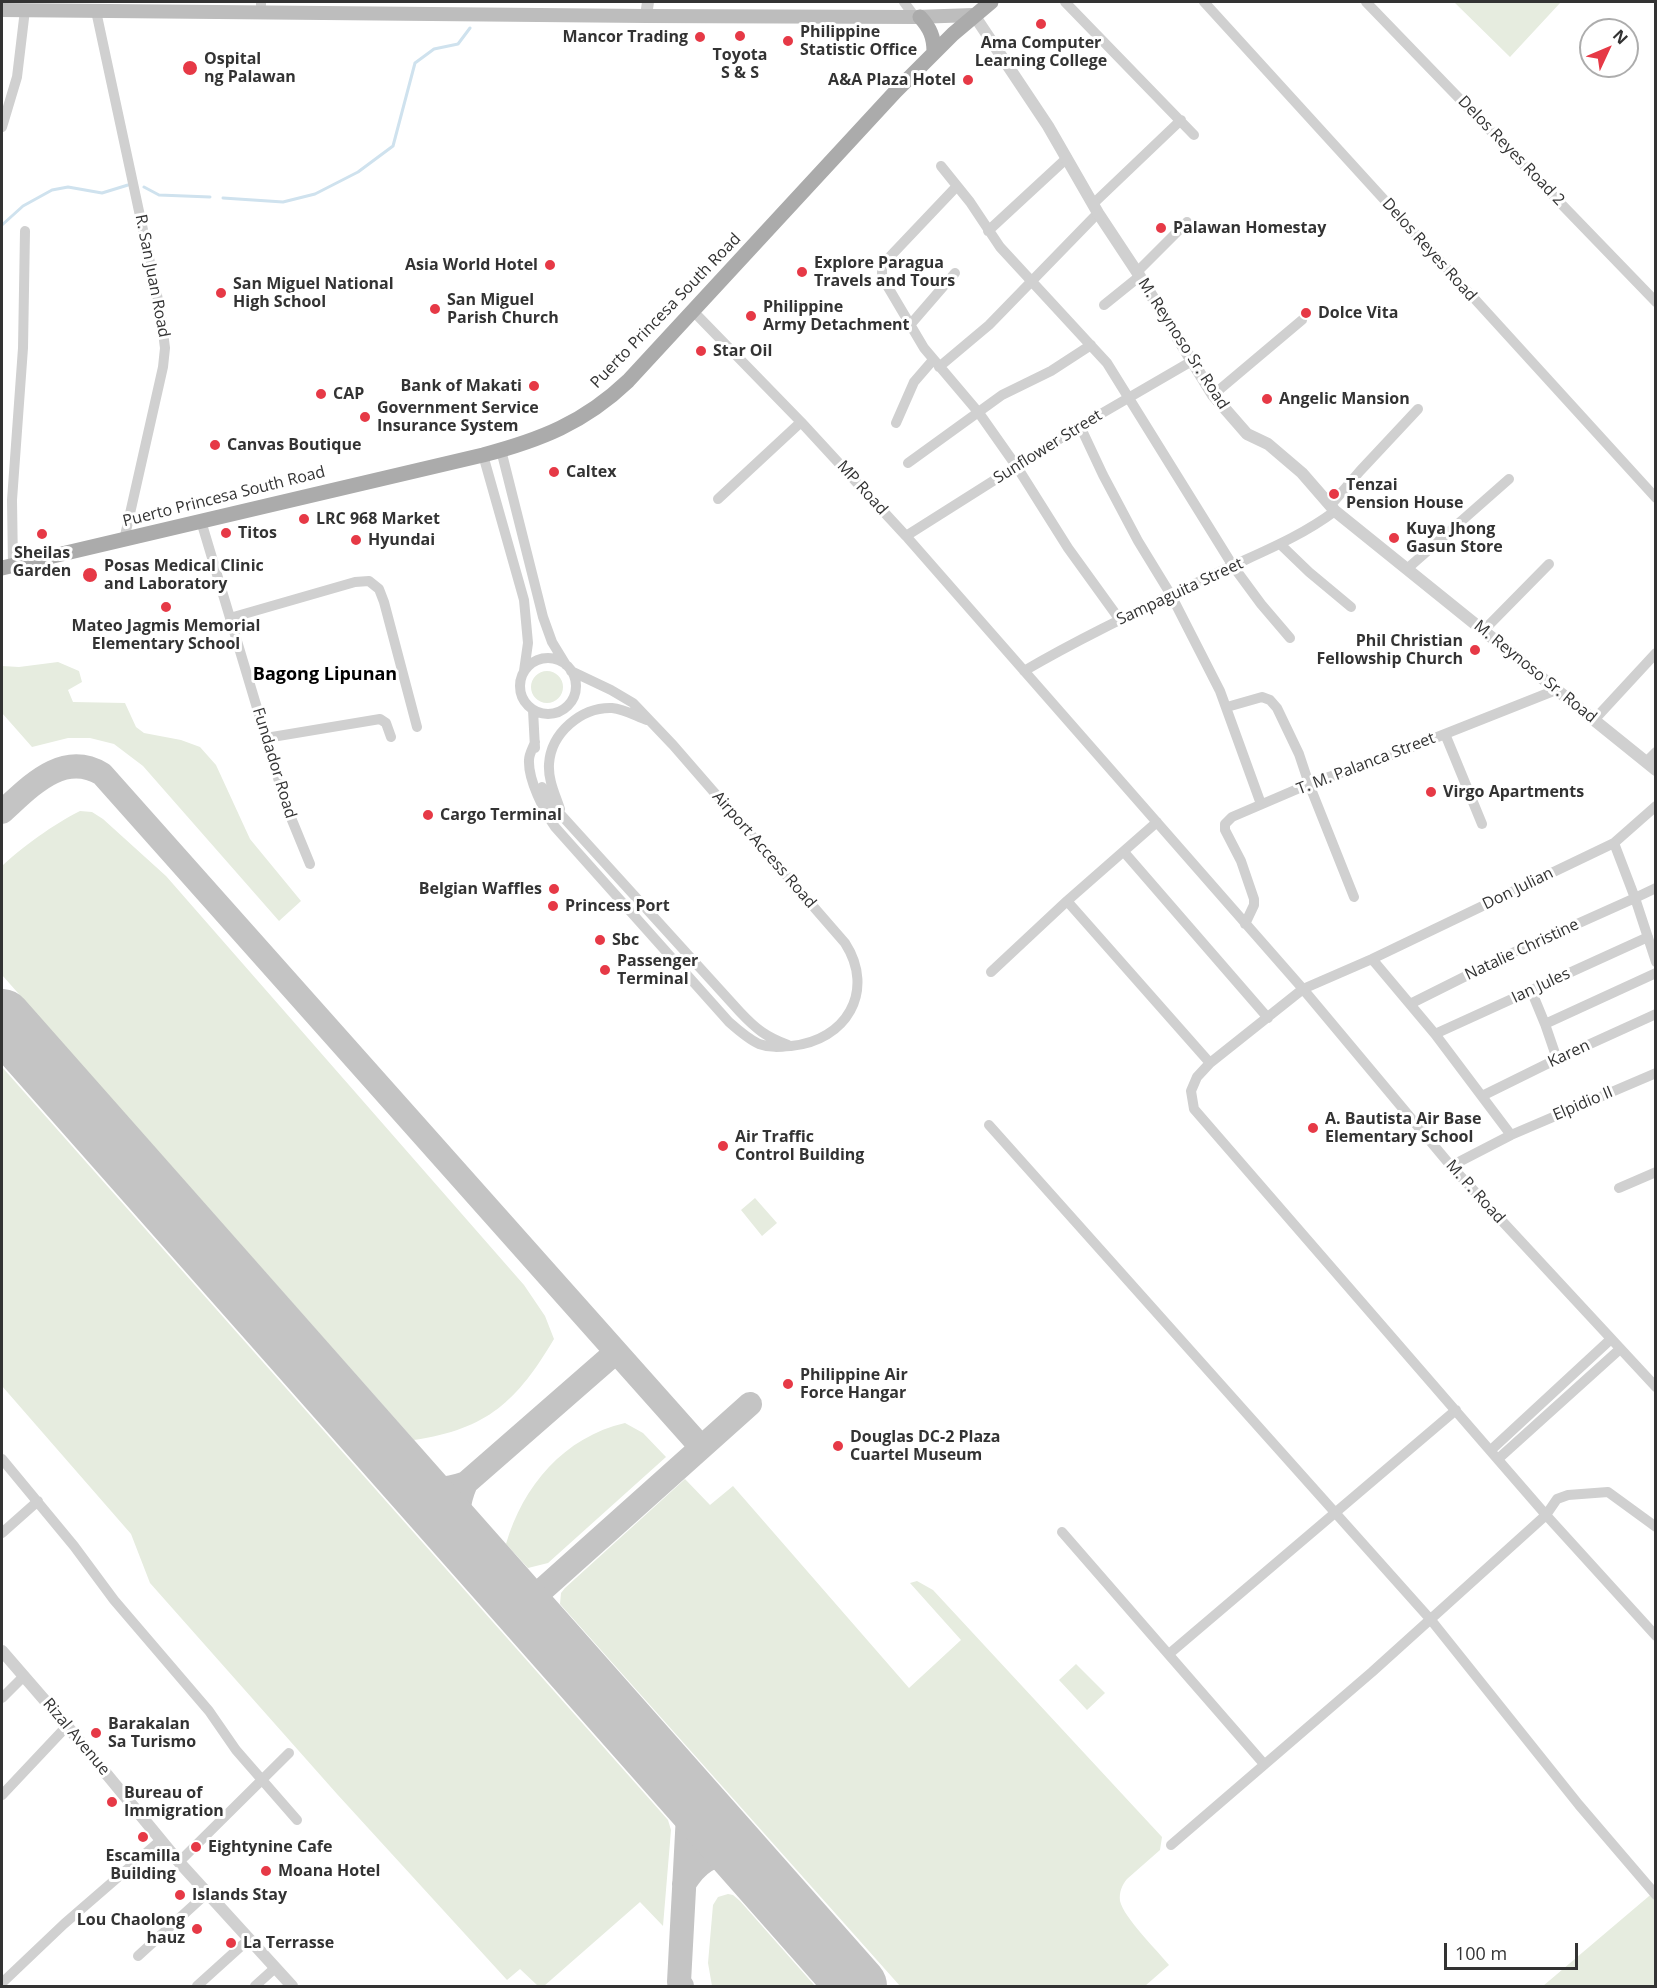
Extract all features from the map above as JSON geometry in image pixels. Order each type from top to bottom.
[{"type":"main road","name":"Puerto Princesa South Road","points":[[7,567],[483,455],[550,434],[592,411],[628,381],[871,117],[934,52],[991,2]]},
{"type":"main road","points":[[2,10],[22,7],[219,13],[261,6],[646,16],[917,17],[974,15]]},
{"type":"main road","points":[[917,17],[930,28],[934,52]]},
{"type":"street","points":[[646,16],[648,2]]},
{"type":"street","points":[[904,2],[917,17]]},
{"type":"street","points":[[1065,2],[1194,135]]},
{"type":"street","name":"Delos Reyes Road","points":[[1204,2],[1656,498]]},
{"type":"street","name":"Delos Reyes Road 2","points":[[1366,2],[1656,302]]},
{"type":"street","points":[[2,127],[17,77],[22,7]]},
{"type":"street","name":"R. San Juan Road","points":[[96,11],[156,289],[165,348],[163,368],[123,540]]},
{"type":"street","name":"M. Reynoso Sr. Road","points":[[974,15],[1048,126],[1096,208],[1213,396],[1247,434],[1268,444],[1302,473],[1333,508],[1651,766]]},
{"type":"street","points":[[896,423],[914,382],[989,326],[1096,208],[1181,120]]},
{"type":"street","points":[[988,231],[1067,158]]},
{"type":"street","points":[[941,166],[978,213],[988,231],[1030,281],[1107,363],[1157,447],[1233,566],[1260,604],[1290,638]]},
{"type":"street","points":[[957,186],[880,268],[882,277],[909,325],[936,364],[979,413],[1017,467],[1068,548],[1120,620]]},
{"type":"street","points":[[1104,305],[1138,274],[1188,222]]},
{"type":"street","points":[[7,567],[23,348],[25,231]]},
{"type":"street","points":[[909,325],[956,273]]},
{"type":"street","name":"MP Road","points":[[693,311],[801,422],[906,536],[1157,822]]},
{"type":"street","points":[[1213,396],[1302,320]]},
{"type":"street","points":[[908,463],[1002,395],[1051,371],[1090,345]]},
{"type":"street","name":"Sunflower Street","points":[[906,536],[1080,426],[1192,362]]},
{"type":"street","name":"Sampaguita Street","points":[[1024,671],[1120,620],[1281,545],[1333,508],[1360,471],[1418,409]]},
{"type":"street","points":[[718,499],[801,422]]},
{"type":"street","points":[[1080,426],[1138,541],[1172,595],[1216,682],[1261,804]]},
{"type":"street","points":[[483,455],[524,600],[528,643],[520,692],[533,710],[540,713],[556,712],[570,703],[576,687],[547,632],[501,450]]},
{"type":"street","points":[[1408,568],[1509,479]]},
{"type":"street","name":"Fundador Road","points":[[201,521],[287,808],[310,864]]},
{"type":"street","points":[[1281,545],[1351,607]]},
{"type":"street","points":[[1483,631],[1549,564]]},
{"type":"street","points":[[230,618],[369,580],[379,589],[384,602],[417,727]]},
{"type":"street","points":[[1594,720],[1656,653]]},
{"type":"street","points":[[524,671],[535,661],[543,658],[551,658],[568,668]]},
{"type":"street","name":"Airport Access Road","points":[[535,742],[529,760],[547,815],[572,848],[729,1022],[758,1044],[776,1048],[804,1045],[820,1039],[847,1017],[857,994],[858,982],[852,954],[845,943],[762,846],[633,703],[568,668]]},
{"type":"street","name":"T. M. Palanca Street","points":[[1245,924],[1254,906],[1254,899],[1225,830],[1225,824],[1232,817],[1309,784],[1557,690]]},
{"type":"street","points":[[1227,707],[1262,697],[1270,700],[1277,708],[1299,754],[1354,897]]},
{"type":"street","points":[[563,814],[551,783],[549,764],[553,746],[563,730],[582,715],[599,709],[620,709],[651,722]]},
{"type":"street","name":"Airport Access Road","points":[[533,710],[537,770],[544,792],[553,806],[563,814],[740,1012],[758,1030],[770,1038],[791,1046]]},
{"type":"street","points":[[266,738],[380,718],[386,723],[391,737]]},
{"type":"street","points":[[1445,734],[1482,824]]},
{"type":"street","points":[[1651,766],[1656,752]]},
{"type":"street","name":"Don Julian","points":[[1656,807],[1614,843],[1372,959],[1303,989],[1210,1062],[1197,1077],[1191,1091],[1194,1109],[1546,1515],[1656,1636]]},
{"type":"street","points":[[991,972],[1157,822]]},
{"type":"street","name":"M. P. Road","points":[[1157,822],[1303,989],[1451,1166],[1656,1388]]},
{"type":"street","points":[[1614,843],[1656,962]]},
{"type":"street","points":[[1124,852],[1268,1018]]},
{"type":"street","name":"Natalie Christine","points":[[1410,1004],[1510,954],[1656,888]]},
{"type":"street","points":[[1067,901],[1210,1062]]},
{"type":"street","name":"Ian Jules","points":[[1435,1035],[1648,937]]},
{"type":"street","points":[[1372,959],[1435,1035],[1511,1135]]},
{"type":"street","points":[[1545,1024],[1656,973]]},
{"type":"street","points":[[1531,990],[1557,1059]]},
{"type":"street","name":"Karen","points":[[1482,1096],[1656,1014]]},
{"type":"street","name":"Elpidio II","points":[[1451,1166],[1511,1135],[1656,1073]]},
{"type":"street","points":[[989,1125],[1431,1620],[1579,1805],[1656,1895]]},
{"type":"street","points":[[1619,1188],[1656,1172]]},
{"type":"street","points":[[1491,1450],[1611,1338]]},
{"type":"street","points":[[1498,1459],[1620,1349]]},
{"type":"street","points":[[1169,1654],[1456,1410]]},
{"type":"street","points":[[2,1459],[38,1501],[114,1600],[209,1711],[236,1750],[297,1820]]},
{"type":"street","points":[[1172,1845],[1431,1620],[1546,1515],[1557,1499],[1568,1495],[1608,1492],[1656,1527]]},
{"type":"street","points":[[2,1533],[38,1501]]},
{"type":"street","points":[[1062,1532],[1264,1764]]},
{"type":"street","name":"Rizal Avenue","points":[[2,1651],[179,1862],[292,1986]]},
{"type":"street","points":[[2,1698],[24,1676]]},
{"type":"street","points":[[2,1795],[67,1726]]},
{"type":"street","points":[[179,1862],[289,1753]]},
{"type":"street","points":[[2,1983],[64,1924],[161,1840]]},
{"type":"street","points":[[138,1956],[207,1893]]},
{"type":"street","points":[[197,1986],[249,1939]]},
{"type":"street","points":[[255,1986],[276,1968]]},
{"type":"shaded area","points":[[1454,2],[1561,2],[1510,57]]},
{"type":"shaded area","points":[[58,662],[79,671],[82,682],[68,690],[73,702],[125,703],[136,727],[144,733],[181,740],[200,747],[216,765],[250,839],[301,901],[279,921],[143,766],[114,744],[90,738],[68,738],[32,747],[2,713],[2,666],[19,667]]},
{"type":"shaded area","points":[[547,671],[558,676],[563,687],[558,698],[547,703],[536,698],[531,687],[536,676]]},
{"type":"shaded area","points":[[80,811],[92,812],[103,819],[166,876],[524,1285],[545,1316],[554,1339],[527,1379],[498,1409],[462,1428],[414,1440],[2,975],[2,866],[39,836]]},
{"type":"shaded area","points":[[2,1067],[668,1820],[671,1830],[663,1926],[640,1902],[544,1986],[538,1986],[520,1969],[507,1980],[337,1794],[150,1583],[131,1534],[2,1386]]},
{"type":"shaded area","points":[[755,1198],[777,1223],[762,1236],[741,1210]]},
{"type":"shaded area","points":[[625,1423],[643,1433],[666,1457],[548,1563],[528,1568],[506,1544],[513,1523],[535,1484],[565,1452],[603,1430]]},
{"type":"shaded area","points":[[685,1479],[710,1505],[733,1486],[909,1688],[961,1640],[910,1583],[917,1581],[933,1590],[1162,1837],[1160,1850],[1127,1879],[1121,1889],[1120,1901],[1141,1934],[1169,1965],[1145,1986],[900,1986],[560,1604],[561,1593],[565,1588]]},
{"type":"shaded area","points":[[1076,1664],[1105,1693],[1087,1710],[1059,1680]]},
{"type":"shaded area","points":[[1655,1891],[1655,1986],[1543,1986]]},
{"type":"shaded area","points":[[728,1894],[740,1901],[815,1986],[712,1986],[708,1963],[713,1905],[718,1897]]},
{"type":"waterway","points":[[223,198],[283,202],[315,194],[358,172],[393,146],[415,63],[434,49],[458,44],[470,28]]},
{"type":"waterway","points":[[2,225],[23,206],[52,190],[68,187],[102,193],[128,185]]},
{"type":"waterway","points":[[144,187],[159,195],[210,197]]},
{"type":"taxiway","points":[[2,812],[35,783],[60,769],[73,766],[102,774],[701,1447]]},
{"type":"taxiway","points":[[2,1024],[8,1026]]},
{"type":"taxiway","points":[[401,1471],[417,1483],[432,1488],[447,1488],[466,1483],[616,1352]]},
{"type":"taxiway","points":[[522,1608],[750,1404]]},
{"type":"taxiway","points":[[465,1543],[458,1513],[466,1483]]},
{"type":"taxiway","points":[[682,1986],[679,1982],[688,1815],[686,1794]]},
{"type":"taxiway","points":[[684,1884],[700,1864],[719,1854],[736,1849]]},
{"type":"runway","points":[[2,1019],[857,1986]]},
{"type":"place","name":"Ama Computer Learning College","points":[[1041,24]]},
{"type":"place","name":"Toyota S & S","points":[[740,36]]},
{"type":"place","name":"Mancor Trading","points":[[700,37]]},
{"type":"place","name":"Philippine Statistic Office","points":[[788,41]]},
{"type":"place","name":"Ospital ng Palawan","points":[[190,68]]},
{"type":"place","name":"A&A Plaza Hotel","points":[[968,80]]},
{"type":"place","name":"Palawan Homestay","points":[[1161,228]]},
{"type":"place","name":"Asia World Hotel","points":[[550,265]]},
{"type":"place","name":"Explore Paragua Travels and Tours","points":[[802,272]]},
{"type":"place","name":"San Miguel National High School","points":[[221,293]]},
{"type":"place","name":"San Miguel Parish Church","points":[[435,309]]},
{"type":"place","name":"Dolce Vita","points":[[1306,313]]},
{"type":"place","name":"Philippine Army Detachment","points":[[751,316]]},
{"type":"place","name":"Star Oil","points":[[701,351]]},
{"type":"place","name":"Bank of Makati","points":[[534,386]]},
{"type":"place","name":"CAP","points":[[321,394]]},
{"type":"place","name":"Angelic Mansion","points":[[1267,399]]},
{"type":"place","name":"Government Service Insurance System","points":[[365,417]]},
{"type":"place","name":"Canvas Boutique","points":[[215,445]]},
{"type":"place","name":"Caltex","points":[[554,472]]},
{"type":"place","name":"Tenzai Pension House","points":[[1334,494]]},
{"type":"place","name":"LRC 968 Market","points":[[304,519]]},
{"type":"place","name":"Titos","points":[[226,533]]},
{"type":"place","name":"Sheilas Garden","points":[[42,534]]},
{"type":"place","name":"Kuya Jhong Gasun Store","points":[[1394,538]]},
{"type":"place","name":"Hyundai","points":[[356,540]]},
{"type":"place","name":"Posas Medical Clinic and Laboratory","points":[[90,575]]},
{"type":"place","name":"Mateo Jagmis Memorial Elementary School","points":[[166,607]]},
{"type":"place","name":"Phil Christian Fellowship Church","points":[[1475,650]]},
{"type":"place","name":"Virgo Apartments","points":[[1431,792]]},
{"type":"place","name":"Cargo Terminal","points":[[428,815]]},
{"type":"place","name":"Belgian Waffles","points":[[554,889]]},
{"type":"place","name":"Princess Port","points":[[553,906]]},
{"type":"place","name":"Sbc","points":[[600,940]]},
{"type":"place","name":"Passenger Terminal","points":[[605,970]]},
{"type":"place","name":"A. Bautista Air Base Elementary School","points":[[1313,1128]]},
{"type":"place","name":"Air Traffic Control Building","points":[[723,1146]]},
{"type":"place","name":"Philippine Air Force Hangar","points":[[788,1384]]},
{"type":"place","name":"Douglas DC-2 Plaza Cuartel Museum","points":[[838,1446]]},
{"type":"place","name":"Barakalan Sa Turismo","points":[[96,1733]]},
{"type":"place","name":"Bureau of Immigration","points":[[112,1802]]},
{"type":"place","name":"Escamilla Building","points":[[143,1837]]},
{"type":"place","name":"Eightynine Cafe","points":[[196,1847]]},
{"type":"place","name":"Moana Hotel","points":[[266,1871]]},
{"type":"place","name":"Islands Stay","points":[[180,1895]]},
{"type":"place","name":"Lou Chaolong hauz","points":[[197,1929]]},
{"type":"place","name":"La Terrasse","points":[[231,1943]]},
{"type":"district","name":"Bagong Lipunan","points":[[325,675]]}]
